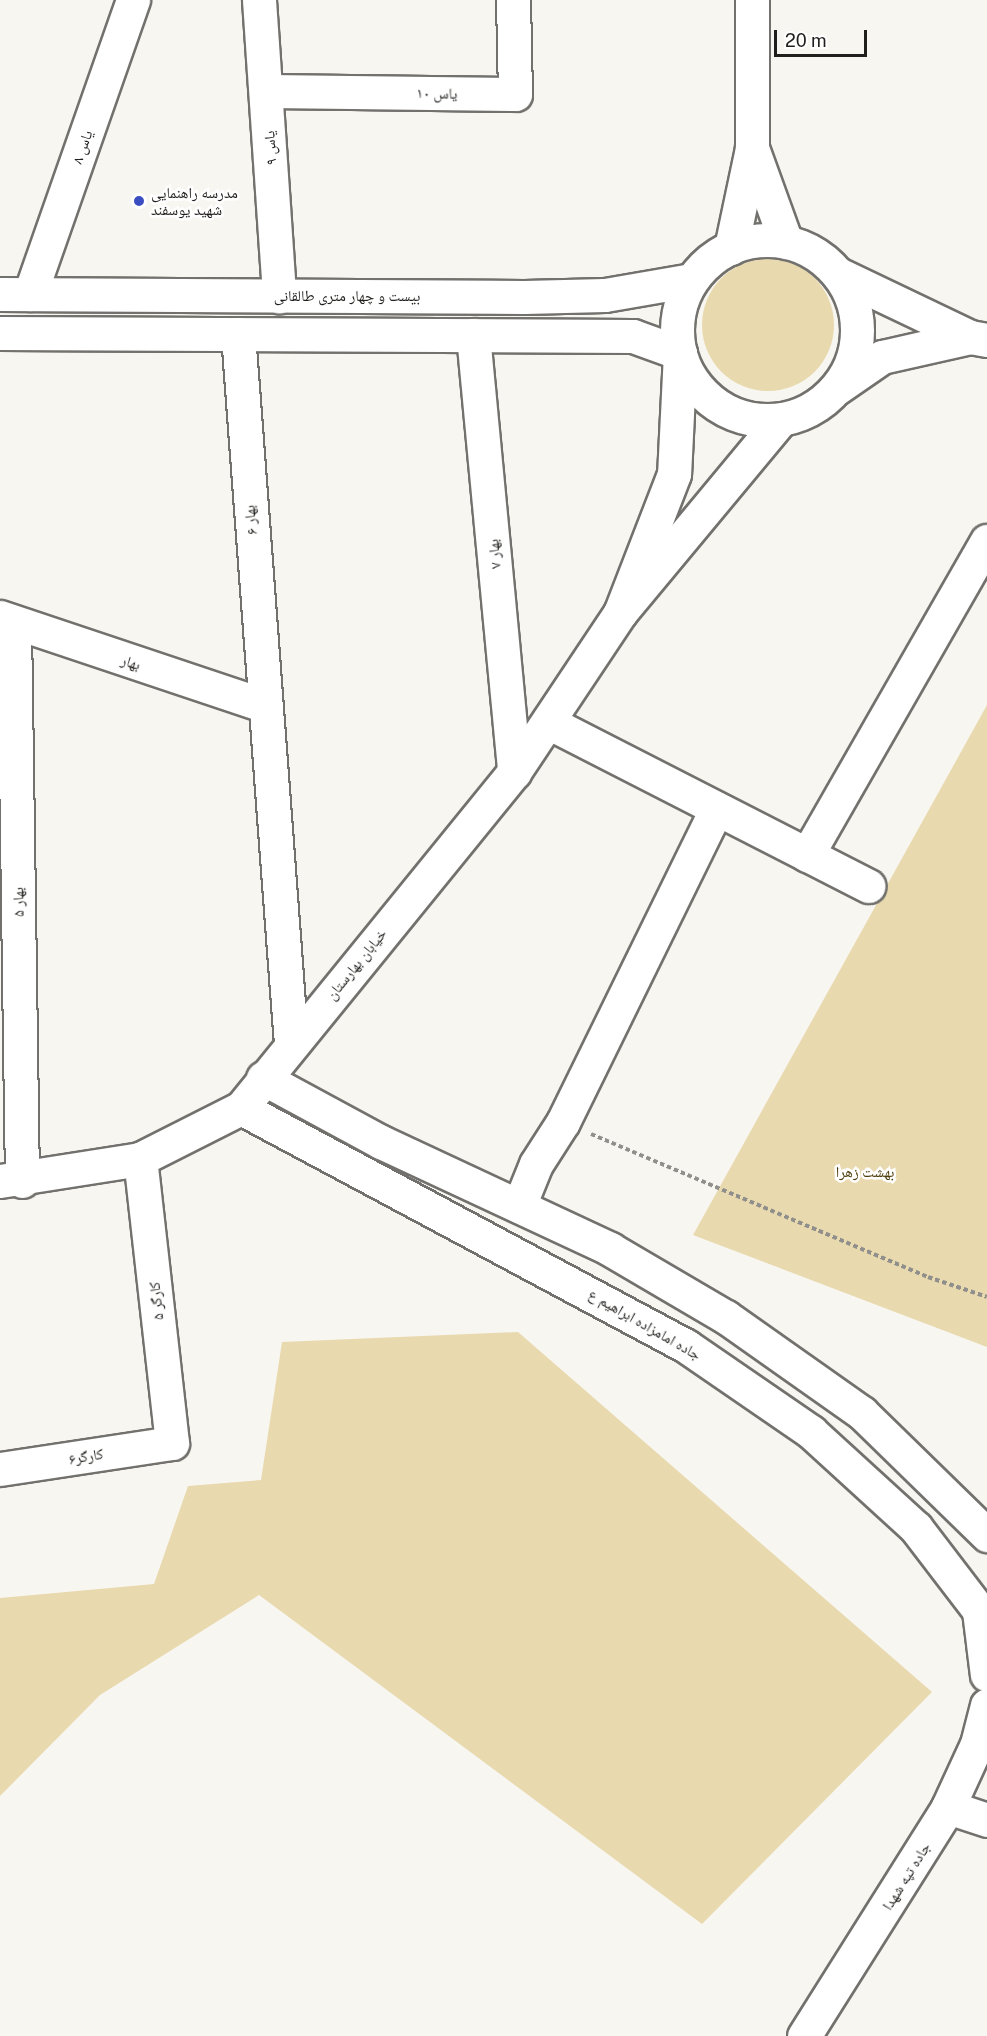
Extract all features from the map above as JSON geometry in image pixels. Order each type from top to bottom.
[{"type":"street","name":"یاس ۸","points":[[15,294],[133,0]]},
{"type":"street","name":"یاس ۹","points":[[260,0],[279,296]]},
{"type":"street","name":"یاس ۱۰","points":[[266,91],[515,94],[513,0]]},
{"type":"street","points":[[730,248],[752,148],[752,0]]},
{"type":"street","points":[[752,148],[786,242]]},
{"type":"street","points":[[620,613],[674,474],[681,303],[692,280],[730,248],[754,241],[786,242],[818,255],[838,274],[850,296],[855,346],[833,391]]},
{"type":"street","points":[[838,274],[979,339]]},
{"type":"street","name":"بیست و چهار متری طالقانی","points":[[15,294],[605,295],[692,280]]},
{"type":"street","points":[[0,333],[633,336],[680,353],[699,389],[725,411],[749,419],[780,420],[809,410],[882,357],[979,339]]},
{"type":"street","name":"بهار ۶","points":[[238,334],[263,705],[291,1044]]},
{"type":"street","name":"بهار ۷","points":[[473,335],[514,772]]},
{"type":"street","points":[[620,613],[780,420]]},
{"type":"street","points":[[807,855],[987,542]]},
{"type":"street","name":"خیابان بهارستان","points":[[11,1181],[140,1160],[242,1108],[263,1078],[514,772],[620,613]]},
{"type":"street","name":"بهار","points":[[7,620],[263,705]]},
{"type":"street","name":"بهار ۵","points":[[7,620],[11,1181]]},
{"type":"street","points":[[548,722],[868,886]]},
{"type":"street","points":[[519,1206],[536,1164],[563,1122],[716,808]]},
{"type":"street","points":[[263,1078],[356,1130],[610,1249],[726,1317],[842,1399],[987,1535]]},
{"type":"street","name":"جاده امامزاده ابراهیم ع","points":[[242,1108],[686,1346],[811,1432],[916,1528],[983,1616]]},
{"type":"street","name":"کارگر ۵","points":[[140,1160],[172,1443]]},
{"type":"street","name":"کارگر۶","points":[[0,1469],[172,1443]]},
{"type":"street","points":[[983,1616],[987,1675]]},
{"type":"street","name":"جاده تپه شهدا","points":[[804,2036],[948,1807],[977,1743],[987,1705]]},
{"type":"street","points":[[948,1807],[987,1820]]},
{"type":"path","points":[[563,1122],[928,1277],[987,1297]]},
{"type":"green space","points":[[768,259],[793,264],[815,278],[829,300],[834,325],[829,350],[815,372],[793,386],[768,391],[743,386],[721,372],[707,350],[702,325],[707,300],[721,278],[743,264]]},
{"type":"green space","name":"بهشت زهرا","points":[[987,705],[987,1347],[693,1235]]},
{"type":"green space","points":[[518,1332],[932,1692],[702,1924],[259,1595],[100,1695],[0,1796],[0,1598],[154,1584],[188,1486],[261,1480],[282,1342]]},
{"type":"place","name":"مدرسه راهنمایی شهید یوسفند","points":[[139,201]]}]
